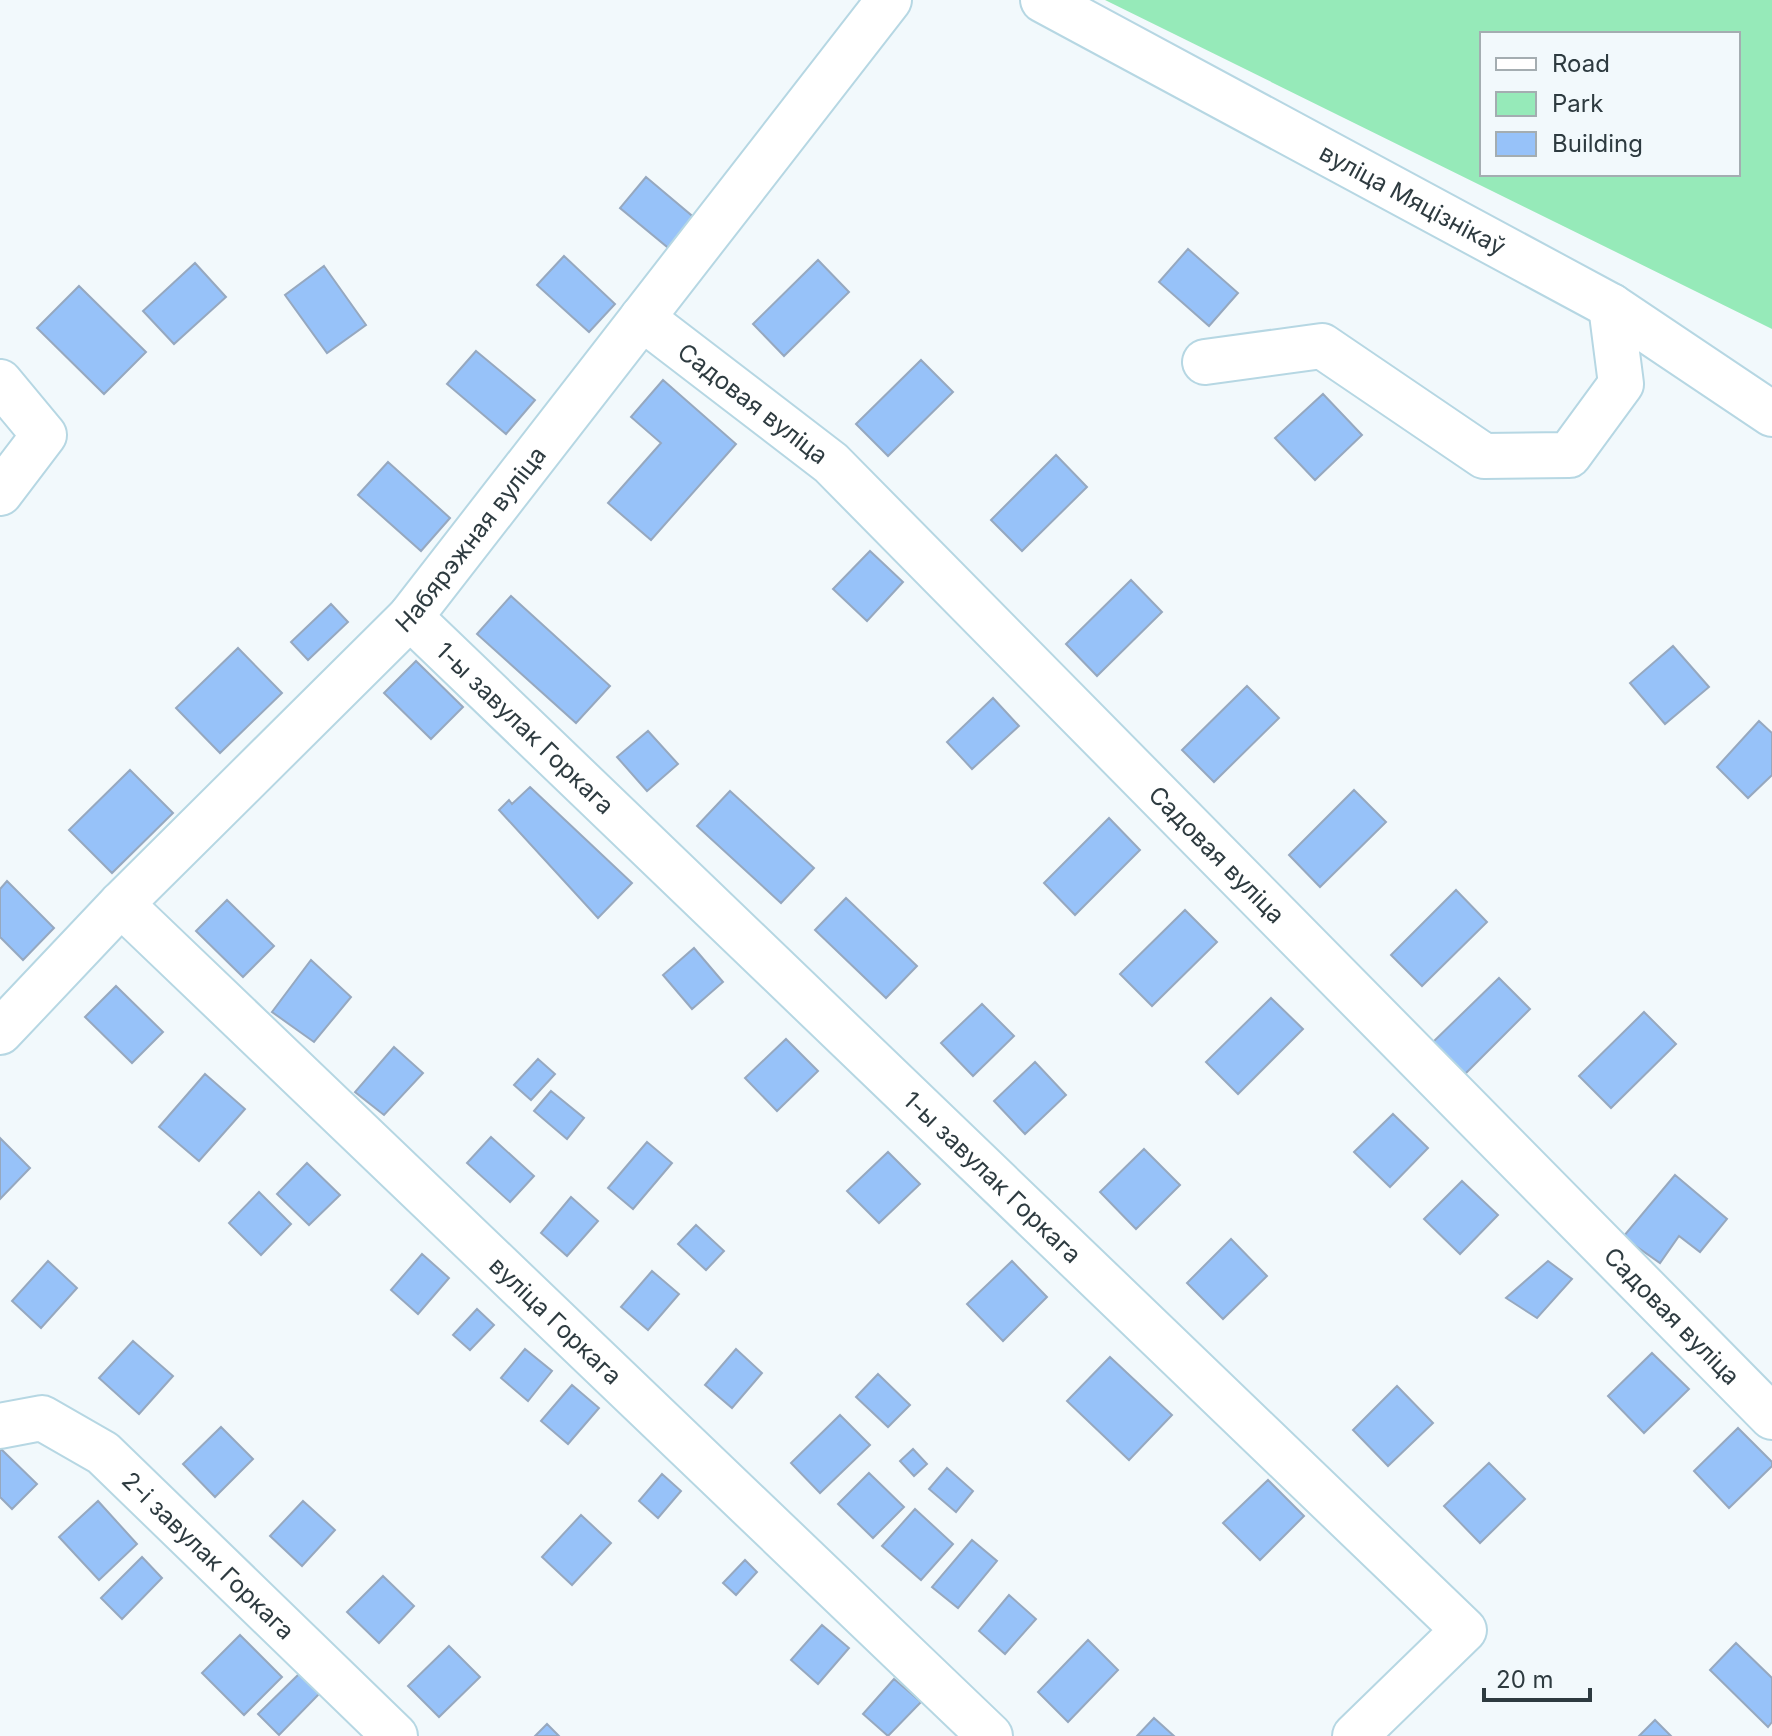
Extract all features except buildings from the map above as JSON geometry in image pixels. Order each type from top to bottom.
[{"type":"street","name":"Набярэжная вуліца","points":[[0,1032],[121,904],[410,617],[889,0]]},
{"type":"street","name":"вуліца Мяцізнікаў","points":[[1043,0],[1611,306],[1772,414]]},
{"type":"street","points":[[1205,362],[1322,346],[1484,456],[1569,455],[1621,384],[1611,306]]},
{"type":"street","name":"Садовая вуліца","points":[[642,318],[831,463],[1772,1417]]},
{"type":"street","points":[[0,382],[44,435],[0,493]]},
{"type":"street","name":"1-ы завулак Горкага","points":[[410,617],[1464,1630],[1355,1736]]},
{"type":"street","name":"вуліца Горкага","points":[[121,904],[990,1736]]},
{"type":"street","name":"2-і завулак Горкага","points":[[0,1426],[42,1418],[103,1453],[395,1736]]},
{"type":"green space","points":[[1105,0],[1772,0],[1772,329]]}]
